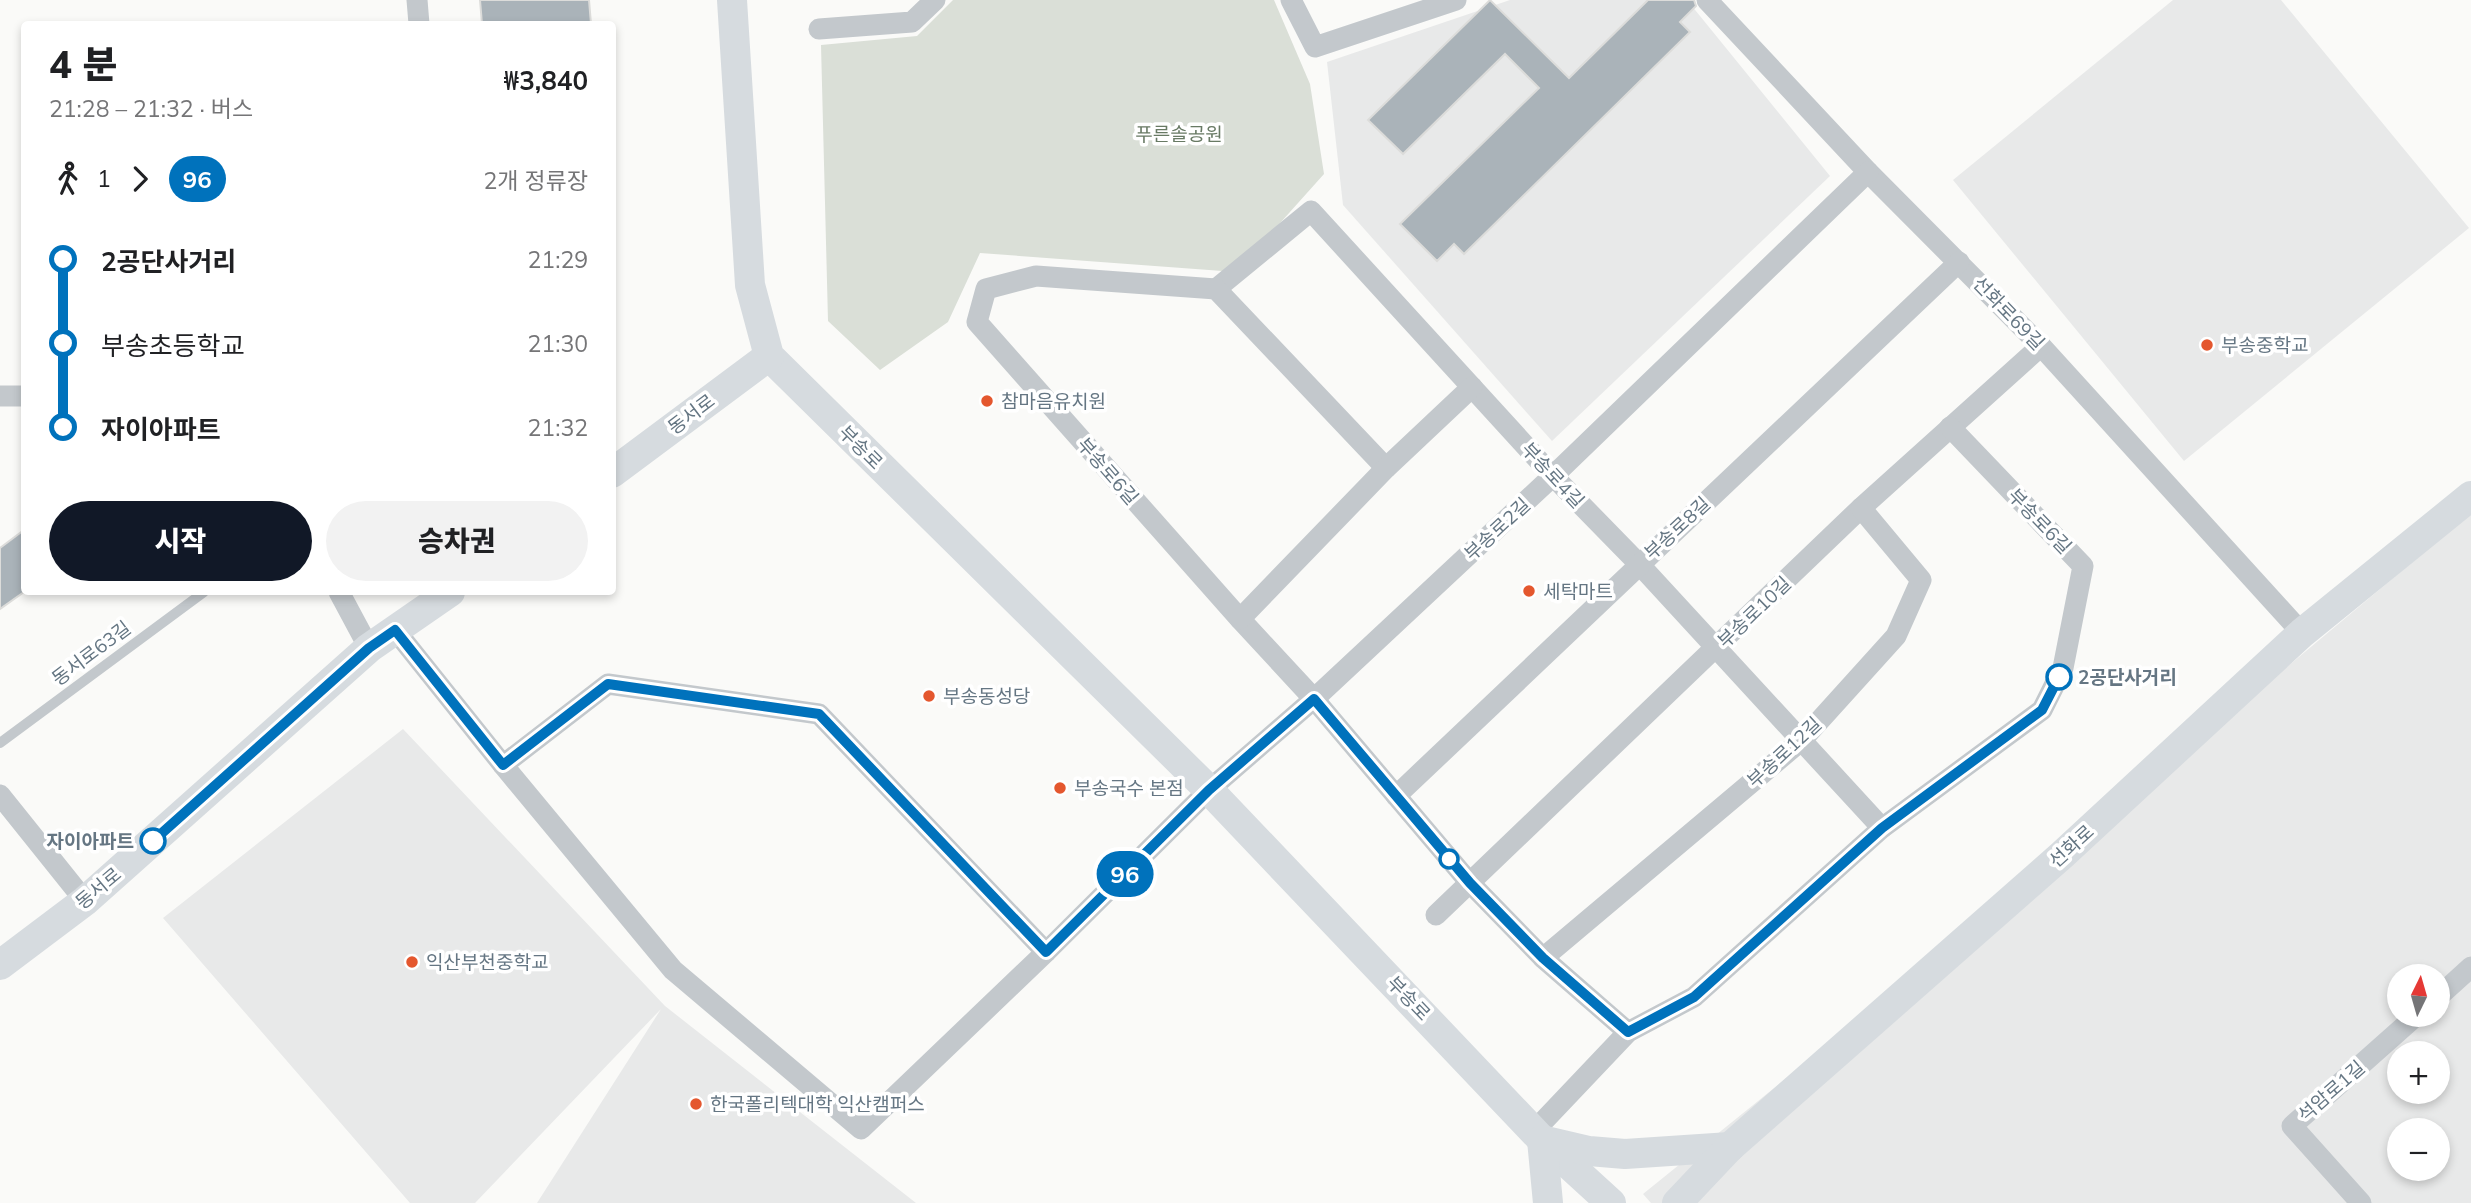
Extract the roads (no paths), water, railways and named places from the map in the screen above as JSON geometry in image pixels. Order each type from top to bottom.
[{"type":"street","points":[[417,0],[419,21]]},
{"type":"street","points":[[732,0],[750,285],[769,356]]},
{"type":"street","points":[[819,29],[912,22],[935,0]]},
{"type":"street","points":[[1291,0],[1315,47],[1456,0]]},
{"type":"street","name":"선화로69길","points":[[1707,0],[1868,172],[2041,346],[2302,633]]},
{"type":"street","name":"부송로2길","points":[[1209,790],[1314,699],[1553,476],[1868,172]]},
{"type":"street","name":"부송로4길","points":[[1216,289],[1311,211],[1553,476],[1639,564],[1882,828]]},
{"type":"street","name":"부송로8길","points":[[1396,796],[1959,262]]},
{"type":"street","name":"부송로6길","points":[[1216,289],[1037,276],[986,289],[977,322],[1240,620],[1314,699],[1470,883],[1543,958],[1628,1032],[1694,997],[1882,828],[2042,710],[2063,668],[2083,566],[1950,427]]},
{"type":"street","points":[[1216,289],[1386,468]]},
{"type":"street","name":"부송로10길","points":[[1436,915],[1861,509],[2041,346]]},
{"type":"street","name":"동서로","points":[[616,470],[769,356]]},
{"type":"street","name":"부송로","points":[[769,356],[1209,790],[1538,1135],[1611,1203]]},
{"type":"street","points":[[1240,620],[1386,468],[1472,387]]},
{"type":"street","points":[[0,396],[21,396]]},
{"type":"street","name":"선화로","points":[[1677,1203],[1730,1147],[2062,855],[2302,633],[2471,496]]},
{"type":"street","name":"부송로12길","points":[[1543,958],[1802,740],[1896,636],[1921,580],[1861,509]]},
{"type":"street","points":[[341,595],[369,648]]},
{"type":"street","name":"동서로","points":[[0,965],[85,901],[369,648],[446,595]]},
{"type":"street","points":[[395,630],[673,970],[861,1129],[1046,952],[1209,790]]},
{"type":"street","points":[[503,765],[608,684],[819,714],[1046,952]]},
{"type":"street","points":[[0,795],[85,901]]},
{"type":"street","points":[[2450,986],[2471,967]]},
{"type":"street","name":"석암로1길","points":[[2361,1203],[2292,1126],[2403,1027]]},
{"type":"street","points":[[1548,1203],[1538,1135],[1628,1032]]},
{"type":"street","points":[[1538,1135],[1590,1151],[1625,1154],[1730,1147]]},
{"type":"street","points":[[1685,1203],[1730,1147]]},
{"type":"lane","name":"동서로63길","points":[[0,743],[200,595]]},
{"type":"place","name":"부송중학교","points":[[2207,345]]},
{"type":"place","name":"참마음유치원","points":[[987,401]]},
{"type":"place","name":"세탁마트","points":[[1529,591]]},
{"type":"place","name":"2공단사거리","points":[[2059,677]]},
{"type":"place","name":"부송동성당","points":[[929,696]]},
{"type":"place","name":"부송국수 본점","points":[[1060,788]]},
{"type":"place","name":"자이아파트","points":[[153,841]]},
{"type":"place","name":"익산부천중학교","points":[[412,962]]},
{"type":"place","name":"한국폴리텍대학 익산캠퍼스","points":[[696,1104]]},
{"type":"park label","name":"푸른솔공원","points":[[1179,134]]}]
